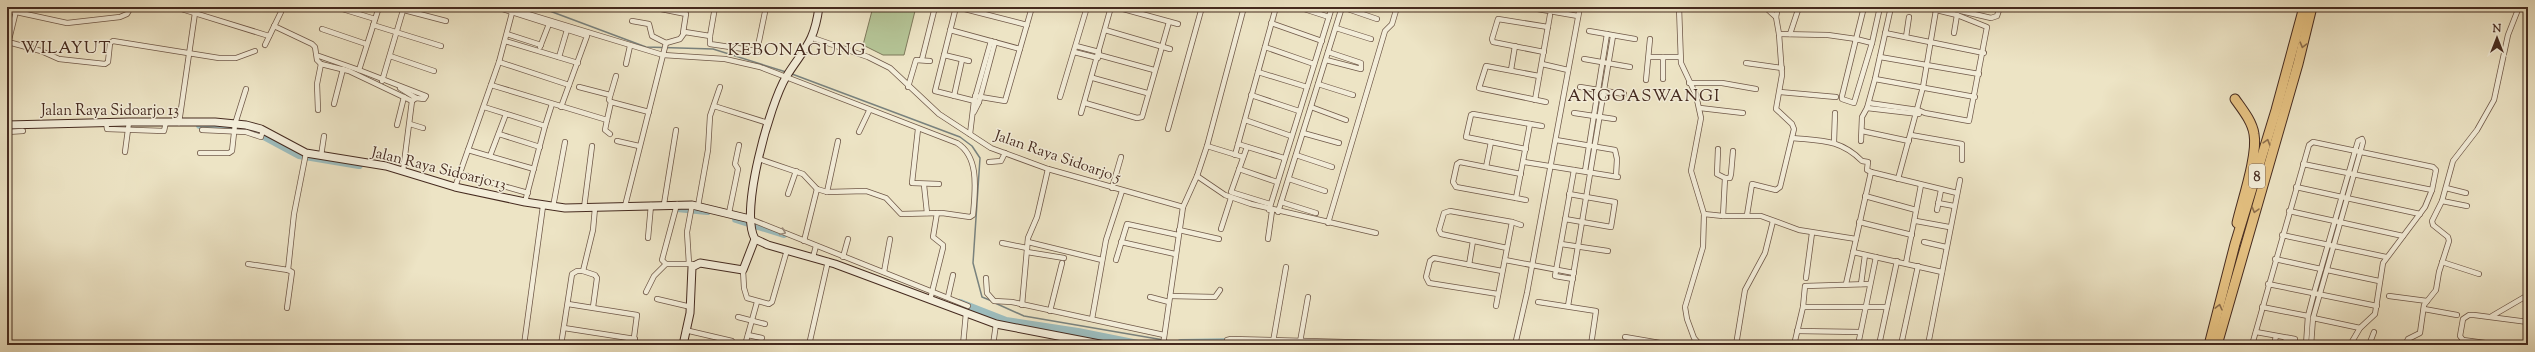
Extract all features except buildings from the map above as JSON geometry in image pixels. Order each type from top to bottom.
[{"type":"highway","name":"8","points":[[2209,345],[2236,244],[2276,110],[2304,7]]},
{"type":"highway","name":"8","points":[[2217,345],[2294,79],[2312,7]]},
{"type":"highway","points":[[2234,98],[2248,120],[2254,135],[2252,161],[2235,228],[2236,244]]},
{"type":"street","points":[[7,10],[16,10],[67,23],[112,18],[127,14],[131,7]]},
{"type":"street","points":[[175,7],[269,36]]},
{"type":"street","points":[[265,45],[281,12],[279,7]]},
{"type":"street","points":[[336,7],[375,19]]},
{"type":"street","points":[[359,70],[379,7]]},
{"type":"street","points":[[496,7],[587,36],[561,107]]},
{"type":"street","points":[[505,7],[630,46],[664,54],[725,59],[760,67],[787,76],[869,111],[957,143],[970,154],[973,169],[972,216],[937,212],[898,213],[890,200],[866,191],[826,192],[817,189],[803,174],[759,159]]},
{"type":"street","points":[[650,7],[686,14],[683,32],[680,39],[666,45]]},
{"type":"street","points":[[715,7],[710,44],[757,51],[766,7]]},
{"type":"street","points":[[787,250],[772,302],[767,304],[757,302],[746,295],[743,270],[755,239],[750,222],[759,159],[768,123],[787,76],[813,38],[819,7]]},
{"type":"street","points":[[922,59],[935,7]]},
{"type":"street","points":[[1027,25],[957,7],[935,91],[954,96],[1005,101],[1027,25],[1032,7]]},
{"type":"street","points":[[1060,97],[1076,46],[1086,7]]},
{"type":"street","points":[[1082,113],[1093,78],[1111,7]]},
{"type":"street","points":[[1116,7],[1178,24]]},
{"type":"street","points":[[1168,129],[1202,7]]},
{"type":"street","points":[[1163,345],[1183,207],[1197,176],[1244,7]]},
{"type":"street","points":[[1235,155],[1276,7]]},
{"type":"street","points":[[1298,7],[1329,17]]},
{"type":"street","points":[[1268,239],[1270,208],[1277,182],[1332,7]]},
{"type":"street","points":[[1278,212],[1342,7],[1377,19]]},
{"type":"street","points":[[1328,223],[1385,31],[1392,24],[1397,7]]},
{"type":"street","points":[[1526,7],[1578,16]]},
{"type":"street","points":[[1515,345],[1551,167],[1580,7]]},
{"type":"street","points":[[1625,337],[1648,342],[1698,344],[1687,319],[1685,307],[1702,254],[1704,214],[1691,171],[1700,131],[1700,108],[1682,68],[1680,57],[1679,7]]},
{"type":"street","points":[[1765,7],[1776,17]]},
{"type":"street","points":[[1747,215],[1752,184],[1776,190],[1780,187],[1794,126],[1776,109],[1780,92],[1782,68],[1776,17],[1778,7]]},
{"type":"street","points":[[1790,34],[1799,7]]},
{"type":"street","points":[[1864,7],[1853,38],[1842,96],[1842,99],[1854,103],[1872,42],[1880,7]]},
{"type":"street","points":[[1861,141],[1862,117],[1868,106],[1891,7]]},
{"type":"street","points":[[1868,106],[1925,113],[1969,121],[1984,53],[1987,27],[1957,15],[1924,7]]},
{"type":"street","points":[[1944,7],[1991,18],[1997,16],[2000,7]]},
{"type":"street","points":[[2405,345],[2408,338],[2420,333],[2426,301],[2436,290],[2449,239],[2433,225],[2432,221],[2442,201],[2453,161],[2477,130],[2494,100],[2508,35],[2519,7]]},
{"type":"street","points":[[382,81],[398,33],[404,8],[446,22]]},
{"type":"street","points":[[7,48],[16,10]]},
{"type":"street","points":[[1898,179],[1923,87],[1936,10]]},
{"type":"street","points":[[179,123],[195,13]]},
{"type":"street","points":[[455,186],[484,107],[505,41],[512,13]]},
{"type":"street","points":[[1535,100],[1550,15]]},
{"type":"street","points":[[1954,33],[1957,15]]},
{"type":"street","points":[[1906,37],[1909,17]]},
{"type":"street","points":[[1544,52],[1492,41],[1498,19],[1548,27]]},
{"type":"street","points":[[632,21],[649,24],[652,36],[666,45]]},
{"type":"street","points":[[1085,103],[1139,118],[1142,116],[1147,93],[1169,22]]},
{"type":"street","points":[[1271,23],[1322,41]]},
{"type":"street","points":[[538,50],[549,24]]},
{"type":"street","points":[[373,25],[440,46]]},
{"type":"street","points":[[274,26],[312,44],[315,47],[317,60],[321,64],[343,69],[404,97],[424,99],[425,94],[382,81],[359,70],[319,56]]},
{"type":"street","points":[[1336,28],[1371,39]]},
{"type":"street","points":[[322,29],[366,44]]},
{"type":"street","points":[[559,57],[567,30]]},
{"type":"street","points":[[950,30],[1020,49]]},
{"type":"street","points":[[1105,30],[1170,49]]},
{"type":"street","points":[[1589,31],[1635,39]]},
{"type":"street","points":[[683,32],[710,36]]},
{"type":"street","points":[[1885,33],[1984,53]]},
{"type":"street","points":[[507,34],[541,45]]},
{"type":"street","points":[[1568,306],[1586,198],[1589,146],[1607,34]]},
{"type":"street","points":[[1779,34],[1828,34],[1872,42]]},
{"type":"street","points":[[1588,172],[1604,90],[1612,36]]},
{"type":"street","name":"Jalan Raya Sidoarjo 5","points":[[813,38],[883,64],[896,72],[908,87],[939,114],[991,148],[1048,169],[1183,207]]},
{"type":"street","points":[[1646,80],[1645,68],[1649,57],[1650,39]]},
{"type":"street","points":[[8,42],[41,51],[59,59],[91,63],[108,62],[112,41],[230,59],[255,51]]},
{"type":"street","points":[[505,41],[578,63]]},
{"type":"street","points":[[970,134],[977,99],[993,42]]},
{"type":"street","points":[[625,206],[639,146],[666,45]]},
{"type":"street","points":[[626,64],[630,46]]},
{"type":"street","points":[[1076,46],[1099,55],[1154,70]]},
{"type":"street","points":[[1511,70],[1515,46]]},
{"type":"street","points":[[1265,47],[1314,64]]},
{"type":"street","points":[[1074,52],[1099,55]]},
{"type":"street","points":[[1326,60],[1361,69],[1361,63],[1328,52]]},
{"type":"street","points":[[944,55],[970,62]]},
{"type":"street","points":[[390,56],[434,71]]},
{"type":"street","points":[[1649,57],[1680,57]]},
{"type":"street","points":[[1663,57],[1663,79]]},
{"type":"street","points":[[1880,57],[1979,74]]},
{"type":"street","points":[[908,87],[916,60],[922,59],[930,61]]},
{"type":"street","points":[[1584,59],[1630,67]]},
{"type":"street","points":[[954,96],[962,60]]},
{"type":"street","points":[[498,62],[569,85]]},
{"type":"street","points":[[1746,62],[1782,68]]},
{"type":"street","points":[[318,110],[316,84],[321,64]]},
{"type":"street","points":[[1542,64],[1568,70]]},
{"type":"street","points":[[1539,76],[1486,66],[1479,88],[1546,102]]},
{"type":"street","points":[[334,104],[343,69]]},
{"type":"street","points":[[1258,72],[1307,87]]},
{"type":"street","points":[[610,134],[605,130],[611,102],[609,101],[610,95],[616,76]]},
{"type":"street","points":[[1093,78],[1147,93]]},
{"type":"street","points":[[1875,79],[1975,97]]},
{"type":"street","points":[[1689,83],[1722,83],[1756,89]]},
{"type":"street","points":[[1318,84],[1354,95]]},
{"type":"street","points":[[491,85],[607,120]]},
{"type":"street","points":[[579,86],[610,95]]},
{"type":"street","points":[[1580,86],[1624,94]]},
{"type":"street","points":[[399,87],[414,99]]},
{"type":"street","points":[[683,345],[690,307],[691,264],[687,232],[708,150],[710,116],[720,87]]},
{"type":"street","points":[[200,153],[231,152],[238,129],[246,89]]},
{"type":"street","points":[[1780,92],[1836,97]]},
{"type":"street","points":[[1251,95],[1299,111]]},
{"type":"street","points":[[396,125],[404,97]]},
{"type":"street","points":[[403,171],[414,99]]},
{"type":"street","points":[[611,102],[649,112]]},
{"type":"street","points":[[525,202],[552,104]]},
{"type":"street","points":[[714,106],[768,123]]},
{"type":"street","points":[[484,107],[545,126]]},
{"type":"street","points":[[1311,107],[1346,120]]},
{"type":"street","points":[[1700,108],[1743,113]]},
{"type":"street","points":[[859,132],[869,111]]},
{"type":"street","points":[[1574,113],[1614,119]]},
{"type":"street","points":[[1834,142],[1835,113]]},
{"type":"street","points":[[490,156],[506,114]]},
{"type":"street","points":[[1526,149],[1466,137],[1472,114],[1542,126]]},
{"type":"street","points":[[1245,120],[1291,136]]},
{"type":"street","name":"Jalan Raya Sidoarjo 13","points":[[7,124],[17,128],[106,125],[166,125],[179,123],[238,129],[262,133],[305,156],[320,156],[386,166],[455,186],[543,207],[584,208],[595,210],[625,206],[651,207],[664,204],[729,214],[750,222]]},
{"type":"street","points":[[410,124],[423,128]]},
{"type":"street","points":[[1516,198],[1530,124]]},
{"type":"street","points":[[125,126],[125,152]]},
{"type":"street","points":[[202,130],[211,127]]},
{"type":"street","points":[[7,132],[17,128],[24,131]]},
{"type":"street","points":[[918,129],[912,182],[914,185],[939,184]]},
{"type":"street","points":[[664,204],[676,130]]},
{"type":"street","points":[[1862,131],[1909,141]]},
{"type":"street","points":[[1303,133],[1339,143]]},
{"type":"street","points":[[498,134],[540,147]]},
{"type":"street","points":[[1911,135],[1962,144],[1964,146],[1962,160]]},
{"type":"street","points":[[320,156],[324,136]]},
{"type":"street","points":[[1792,138],[1834,142],[1852,151],[1865,162],[1869,171],[1846,284]]},
{"type":"street","points":[[2311,345],[2311,317],[2320,294],[2327,268],[2335,221],[2360,153],[2363,142],[2362,139],[2358,141],[2355,151],[2352,173]]},
{"type":"street","points":[[826,192],[838,140]]},
{"type":"street","points":[[1524,162],[1617,176],[1617,158],[1615,150],[1556,140]]},
{"type":"street","points":[[617,141],[639,146]]},
{"type":"street","points":[[553,207],[566,142]]},
{"type":"street","points":[[1486,167],[1491,142]]},
{"type":"street","points":[[2252,345],[2296,187],[2309,145],[2313,142],[2433,167],[2436,170],[2432,190],[2420,214],[2386,257],[2381,268],[2375,314],[2360,328],[2350,345]]},
{"type":"street","points":[[1238,144],[1284,158]]},
{"type":"street","points":[[729,214],[738,169],[735,164],[739,145]]},
{"type":"street","points":[[584,208],[592,146]]},
{"type":"street","points":[[1206,146],[1243,157]]},
{"type":"street","points":[[1247,147],[1232,193],[1278,212],[1376,233]]},
{"type":"street","points":[[1718,148],[1717,174],[1725,178],[1730,178],[1733,151]]},
{"type":"street","points":[[468,150],[534,169]]},
{"type":"street","points":[[989,162],[1001,161],[1005,153]]},
{"type":"street","points":[[1296,155],[1332,167]]},
{"type":"street","points":[[288,270],[305,156]]},
{"type":"street","points":[[1112,188],[1121,157]]},
{"type":"street","points":[[1521,174],[1458,163],[1453,184],[1456,186],[1526,200]]},
{"type":"street","points":[[2304,164],[2432,190]]},
{"type":"street","points":[[1022,305],[1027,247],[1037,217],[1048,169]]},
{"type":"street","points":[[1239,169],[1277,182]]},
{"type":"street","points":[[1573,279],[1555,276],[1574,170]]},
{"type":"street","points":[[788,194],[796,171]]},
{"type":"street","points":[[1869,171],[1957,193]]},
{"type":"street","points":[[460,174],[528,193]]},
{"type":"street","points":[[1197,176],[1231,198],[1270,208]]},
{"type":"street","points":[[1723,216],[1725,178]]},
{"type":"street","points":[[1288,179],[1325,191]]},
{"type":"street","points":[[1928,345],[1960,180]]},
{"type":"street","points":[[924,185],[927,213]]},
{"type":"street","points":[[1906,263],[1916,221],[1916,210],[1921,185]]},
{"type":"street","points":[[2296,187],[2420,214]]},
{"type":"street","points":[[2446,188],[2466,193]]},
{"type":"street","points":[[804,241],[817,189]]},
{"type":"street","points":[[1937,210],[1941,190]]},
{"type":"street","points":[[1092,319],[1102,260],[1122,191]]},
{"type":"street","points":[[1565,219],[1611,227],[1615,202],[1570,194]]},
{"type":"street","points":[[1865,196],[1916,210]]},
{"type":"street","points":[[2306,345],[2314,293],[2321,269],[2341,222],[2345,197]]},
{"type":"street","points":[[1221,228],[1231,198]]},
{"type":"street","points":[[2442,201],[2467,206]]},
{"type":"street","points":[[1281,202],[1316,213]]},
{"type":"street","points":[[1938,202],[1954,206]]},
{"type":"street","points":[[524,345],[543,207]]},
{"type":"street","points":[[648,238],[651,207]]},
{"type":"street","points":[[666,264],[662,260],[677,207]]},
{"type":"street","points":[[583,271],[595,210]]},
{"type":"street","points":[[2289,211],[2403,236]]},
{"type":"street","points":[[931,295],[943,248],[943,245],[933,237],[937,212]]},
{"type":"street","points":[[1507,248],[1441,234],[1439,230],[1445,212],[1512,222],[1521,225]]},
{"type":"street","points":[[1704,214],[1723,216],[1747,215],[1812,233],[1856,239]]},
{"type":"street","points":[[1736,345],[1745,290],[1765,254],[1773,221]]},
{"type":"street","points":[[1916,221],[1950,227]]},
{"type":"street","points":[[750,222],[884,272],[891,279]]},
{"type":"street","points":[[1496,306],[1512,222]]},
{"type":"street","points":[[1859,222],[1912,234]]},
{"type":"street","points":[[1116,260],[1125,225],[1128,223],[1219,239]]},
{"type":"street","points":[[1806,278],[1812,233]]},
{"type":"street","points":[[2282,235],[2386,257]]},
{"type":"street","points":[[755,239],[768,245],[814,255],[828,261],[891,279],[967,310],[996,324],[1105,345]]},
{"type":"street","points":[[843,257],[848,239]]},
{"type":"street","points":[[884,272],[890,239]]},
{"type":"street","points":[[1469,265],[1473,241]]},
{"type":"street","points":[[1120,242],[1175,254]]},
{"type":"street","points":[[1924,242],[1946,247]]},
{"type":"street","points":[[1002,243],[1102,260]]},
{"type":"street","points":[[1561,244],[1608,251]]},
{"type":"street","points":[[814,255],[816,246]]},
{"type":"street","points":[[1027,247],[1063,260],[1050,311]]},
{"type":"street","points":[[1853,252],[1942,272]]},
{"type":"street","points":[[1861,284],[1866,255]]},
{"type":"street","points":[[1858,345],[1876,257]]},
{"type":"street","points":[[1498,294],[1426,281],[1432,258],[1502,271]]},
{"type":"street","points":[[2275,259],[2321,269],[2327,268],[2379,281]]},
{"type":"street","points":[[1505,260],[1574,273]]},
{"type":"street","points":[[810,345],[828,261]]},
{"type":"street","points":[[1879,345],[1897,261]]},
{"type":"street","points":[[2442,262],[2479,274]]},
{"type":"street","points":[[248,264],[288,270],[292,272],[287,308]]},
{"type":"street","points":[[646,292],[654,276],[666,264],[705,264],[743,270]]},
{"type":"street","points":[[1901,345],[1918,266]]},
{"type":"street","points":[[1273,342],[1286,267]]},
{"type":"street","points":[[2321,269],[2325,276]]},
{"type":"street","points":[[561,345],[572,274],[577,271],[583,271],[595,275],[597,278],[593,307]]},
{"type":"street","points":[[948,297],[953,275]]},
{"type":"street","points":[[986,278],[987,293],[994,301],[1092,319],[1164,337]]},
{"type":"street","points":[[1794,345],[1803,307],[1805,286],[1870,284]]},
{"type":"street","points":[[2268,284],[2377,306]]},
{"type":"street","points":[[1170,296],[1215,297],[1219,295],[1220,290]]},
{"type":"street","points":[[931,295],[948,297],[967,310]]},
{"type":"street","points":[[2491,317],[2528,295]]},
{"type":"street","points":[[2389,296],[2426,301]]},
{"type":"street","points":[[1150,297],[1169,302]]},
{"type":"street","points":[[1300,342],[1308,297]]},
{"type":"street","points":[[657,299],[690,307]]},
{"type":"street","points":[[745,345],[757,302]]},
{"type":"street","points":[[1538,302],[1596,311],[1591,345]]},
{"type":"street","points":[[568,304],[637,315],[633,345]]},
{"type":"street","points":[[1803,307],[1886,307]]},
{"type":"street","points":[[2262,307],[2360,328]]},
{"type":"street","points":[[2424,309],[2457,315]]},
{"type":"street","points":[[963,345],[967,310]]},
{"type":"street","points":[[2500,345],[2466,340],[2460,336],[2466,316],[2474,314],[2528,322]]},
{"type":"street","points":[[738,317],[765,324]]},
{"type":"street","points":[[993,345],[996,324]]},
{"type":"street","points":[[564,328],[635,339]]},
{"type":"street","points":[[685,330],[732,341],[734,345]]},
{"type":"street","points":[[1797,331],[1860,332]]},
{"type":"street","points":[[2256,332],[2295,339]]},
{"type":"street","points":[[2369,345],[2374,332]]},
{"type":"street","points":[[748,335],[762,338]]},
{"type":"street","points":[[2274,345],[2276,336]]},
{"type":"street","points":[[2285,345],[2286,338]]},
{"type":"street","points":[[1226,343],[1230,339],[1273,342],[1458,345]]},
{"type":"green space","points":[[873,7],[916,7],[904,55],[883,55],[863,45]]},
{"type":"waterway","points":[[539,7],[646,47],[713,49],[786,72]]},
{"type":"waterway","points":[[792,74],[960,137],[972,146],[980,158],[973,263],[982,297],[992,301]]},
{"type":"waterway","points":[[200,125],[251,129],[299,155],[359,165]]},
{"type":"waterway","points":[[677,208],[707,211]]},
{"type":"waterway","points":[[736,219],[784,234]]},
{"type":"waterway","points":[[960,303],[1006,321],[1078,332],[1143,345]]},
{"type":"waterway","points":[[995,303],[1024,316],[1181,343]]},
{"type":"waterway","points":[[1181,343],[1233,342],[1275,345]]},
{"type":"district","name":"WILAYUT","points":[[66,47]]},
{"type":"district","name":"KEBONAGUNG","points":[[797,49]]},
{"type":"district","name":"ANGGASWANGI","points":[[1644,95]]}]
